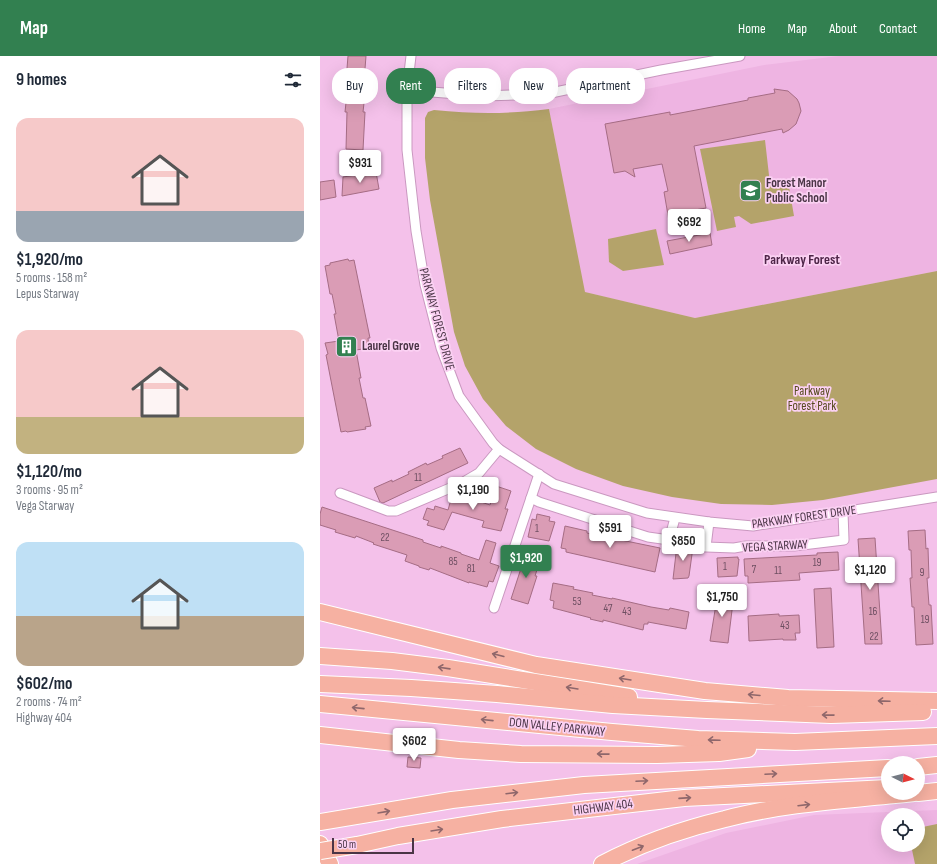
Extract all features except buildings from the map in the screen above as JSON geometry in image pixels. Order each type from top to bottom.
[{"type":"highway","points":[[320,607],[369,624]]},
{"type":"highway","points":[[320,612],[536,665],[705,691],[788,698],[937,701]]},
{"type":"highway","points":[[320,656],[392,661],[448,668],[707,710]]},
{"type":"highway","points":[[320,684],[489,694],[613,705],[707,710],[831,715],[937,711]]},
{"type":"highway","name":"DON VALLEY PARKWAY","points":[[320,704],[698,739],[795,742]]},
{"type":"highway","points":[[320,735],[459,750],[521,754],[657,755],[712,753],[795,742],[937,736]]},
{"type":"highway","points":[[925,766],[937,766]]},
{"type":"highway","name":"HIGHWAY 404","points":[[320,822],[452,800],[584,785],[881,768]]},
{"type":"highway","points":[[925,787],[937,786]]},
{"type":"highway","name":"HIGHWAY 404","points":[[320,851],[398,836],[502,819],[676,798],[881,788]]},
{"type":"highway","points":[[925,792],[937,791]]},
{"type":"highway","points":[[602,864],[622,854],[674,834],[725,819],[782,808],[881,797]]},
{"type":"highway","points":[[320,844],[330,864]]},
{"type":"street","name":"PARKWAY FOREST DRIVE","points":[[410,68],[411,56]]},
{"type":"street","points":[[436,92],[482,96],[546,94],[661,70],[740,56]]},
{"type":"street","name":"PARKWAY FOREST DRIVE","points":[[407,104],[407,150],[412,200],[425,285],[441,348],[459,396],[499,449],[554,484],[647,513],[709,522],[753,526],[937,497]]},
{"type":"street","points":[[340,493],[388,511],[396,511],[462,483],[479,474],[499,449]]},
{"type":"street","points":[[494,608],[539,474]]},
{"type":"street","points":[[531,498],[539,502],[648,537],[669,540],[675,518]]},
{"type":"street","name":"VEGA STARWAY","points":[[709,522],[706,547],[734,548],[746,546],[794,546],[844,540],[843,512]]},
{"type":"shaded area","name":"Forest Manor Public School","points":[[839,56],[937,56],[937,271],[695,318],[584,292],[549,109],[573,104],[645,104],[645,89],[764,65]]},
{"type":"shaded area","points":[[925,810],[937,810],[937,864],[637,864],[726,833],[814,815],[881,812],[881,852],[925,852]]},
{"type":"green space","name":"Parkway Forest Park","points":[[549,109],[585,292],[695,318],[937,271],[937,479],[823,500],[772,505],[721,504],[672,497],[623,486],[576,469],[536,449],[506,426],[483,399],[465,366],[454,332],[430,200],[425,158],[425,118],[428,112],[434,110],[492,113]]},
{"type":"green space","points":[[765,140],[770,184],[788,181],[794,216],[751,224],[739,216],[734,217],[736,227],[717,231],[700,149]]},
{"type":"green space","points":[[656,229],[664,265],[623,271],[609,262],[608,239]]},
{"type":"green space","points":[[937,824],[937,864],[915,864],[912,852],[925,852],[925,827]]},
{"type":"place","name":"Forest Manor Public School","points":[[751,190]]},
{"type":"place","name":"Laurel Grove","points":[[347,346]]},
{"type":"district","name":"Parkway Forest","points":[[802,259]]}]
